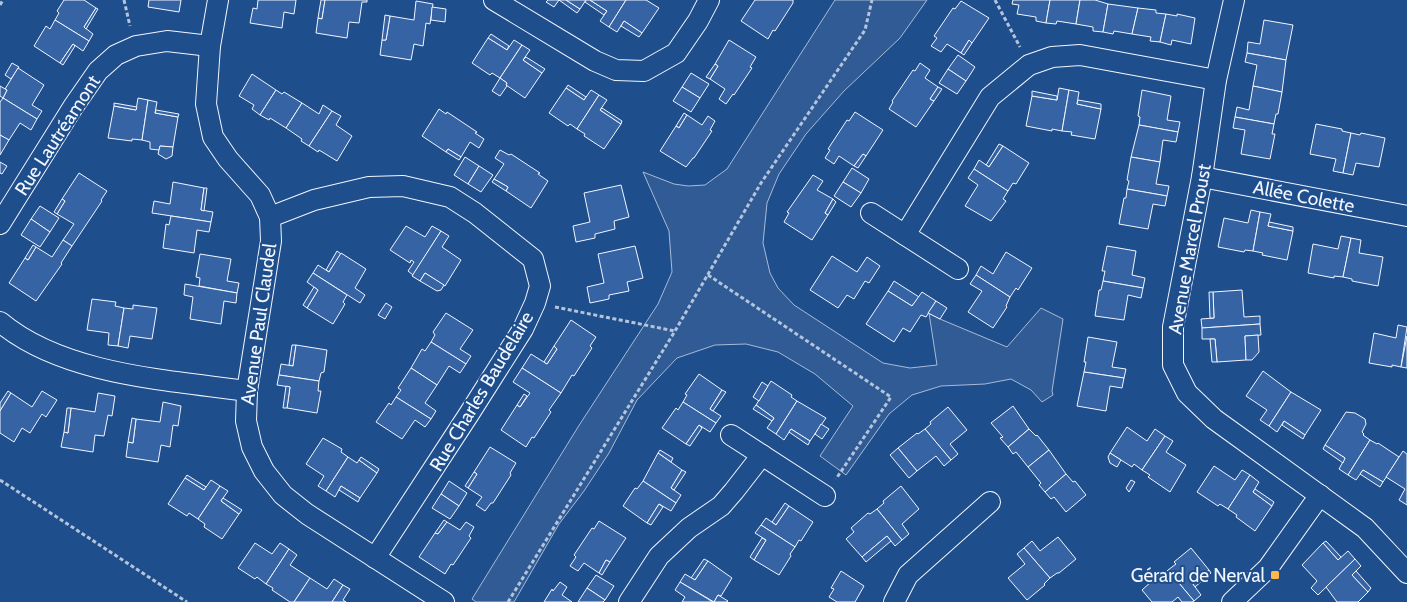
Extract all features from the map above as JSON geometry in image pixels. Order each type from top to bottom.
[{"type":"street","name":"Avenue Paul Claudel","points":[[218,0],[210,46],[206,104],[213,137],[228,159],[260,195],[270,217],[271,241],[247,391],[246,421],[252,447],[264,471],[283,495],[307,514],[444,602]]},
{"type":"street","points":[[494,0],[595,61],[616,70],[644,71],[676,53],[709,0]]},
{"type":"street","name":"Avenue Marcel Proust","points":[[1234,0],[1216,80],[1202,177],[1174,327],[1173,365],[1187,393],[1214,419],[1365,528],[1407,573]]},
{"type":"street","name":"Rue Lautréamont","points":[[0,224],[98,71],[116,55],[136,46],[167,41],[210,46]]},
{"type":"street","points":[[905,235],[990,97],[1029,65],[1052,57],[1080,55],[1216,80]]},
{"type":"street","name":"Allée Colette","points":[[1202,177],[1407,216]]},
{"type":"street","name":"Rue Charles Baudelaire","points":[[270,217],[314,200],[369,187],[403,186],[450,197],[475,213],[533,259],[540,286],[523,329],[376,558]]},
{"type":"street","points":[[871,213],[958,269]]},
{"type":"street","points":[[0,322],[34,345],[91,366],[247,391]]},
{"type":"street","points":[[731,435],[825,496]]},
{"type":"street","points":[[629,602],[658,556],[689,528],[721,506],[762,455]]},
{"type":"street","points":[[1232,602],[1268,568],[1320,495]]},
{"type":"street","points":[[894,602],[908,575],[990,502]]},
{"type":"path","points":[[0,5],[3,0]]},
{"type":"path","points":[[124,0],[136,46]]},
{"type":"path","points":[[508,602],[675,331],[761,183],[864,30],[872,0]]},
{"type":"path","points":[[995,0],[1029,65]]},
{"type":"path","points":[[708,275],[891,397],[825,496]]},
{"type":"path","points":[[535,302],[675,331]]},
{"type":"path","points":[[0,480],[187,602]]},
{"type":"shaded area","points":[[835,0],[927,0],[900,38],[844,91],[806,134],[779,174],[767,203],[763,243],[770,273],[778,288],[794,305],[883,363],[910,368],[937,365],[929,313],[1007,347],[1041,308],[1063,319],[1052,391],[1053,395],[1042,402],[1031,390],[1011,379],[985,384],[941,386],[912,395],[889,414],[846,475],[820,456],[853,406],[815,374],[778,352],[746,344],[715,345],[677,358],[637,400],[609,453],[559,524],[514,602],[476,602],[472,599],[578,427],[658,304],[672,272],[669,231],[643,172],[674,184],[688,186],[705,185],[727,169]]},
{"type":"building","points":[[64,0],[84,0],[96,8],[84,27],[93,34],[89,41],[55,20],[59,13],[57,11]]},
{"type":"building","points":[[149,0],[181,0],[179,12],[148,7]]},
{"type":"building","points":[[258,0],[296,0],[294,14],[284,12],[282,28],[250,23],[253,8],[257,9]]},
{"type":"building","points":[[321,0],[325,0],[322,19],[318,18]]},
{"type":"building","points":[[325,0],[367,0],[367,2],[362,2],[359,23],[349,22],[347,38],[316,33],[318,18],[322,19]]},
{"type":"building","points":[[548,0],[559,0],[554,7],[546,2]]},
{"type":"building","points":[[559,0],[566,0],[580,9],[577,13]]},
{"type":"building","points":[[566,0],[586,0],[580,9]]},
{"type":"building","points":[[590,0],[607,11],[604,15],[585,2]]},
{"type":"building","points":[[590,0],[626,0],[609,27],[600,21],[607,11]]},
{"type":"building","points":[[626,0],[646,0],[659,8],[642,33],[624,21],[617,32],[609,27]]},
{"type":"building","points":[[755,0],[793,0],[793,3],[768,39],[741,21]]},
{"type":"building","points":[[1013,0],[1050,0],[1046,23],[1036,21],[1036,17],[1017,14],[1019,5],[1012,4]]},
{"type":"building","points":[[1050,0],[1080,0],[1076,24],[1057,21],[1056,24],[1046,23]]},
{"type":"building","points":[[1080,0],[1095,0],[1108,4],[1103,32],[1093,31],[1093,27],[1076,24]]},
{"type":"building","points":[[416,1],[433,4],[430,24],[426,23],[423,46],[414,44],[411,60],[380,55],[382,40],[386,40],[390,16],[414,20]]},
{"type":"building","points":[[961,1],[989,18],[972,43],[969,40],[961,53],[947,44],[941,52],[931,46],[937,38],[934,36],[953,8],[955,9]]},
{"type":"building","points":[[1108,4],[1138,8],[1132,34],[1114,31],[1113,34],[1103,32]]},
{"type":"building","points":[[432,7],[446,9],[445,22],[431,20]]},
{"type":"building","points":[[96,8],[98,9],[86,29],[84,27]]},
{"type":"building","points":[[1138,8],[1156,10],[1156,13],[1166,14],[1160,42],[1150,41],[1151,37],[1132,34]]},
{"type":"building","points":[[1166,14],[1177,16],[1177,14],[1195,18],[1191,44],[1172,40],[1171,45],[1160,42]]},
{"type":"building","points":[[385,15],[390,16],[386,40],[382,40]]},
{"type":"building","points":[[55,20],[89,41],[83,51],[73,44],[60,63],[34,46],[46,26],[50,29]]},
{"type":"building","points":[[1264,20],[1293,25],[1286,60],[1247,53],[1248,42],[1260,44]]},
{"type":"building","points":[[624,21],[642,33],[639,37],[621,26]]},
{"type":"building","points":[[491,34],[509,46],[507,50],[488,38]]},
{"type":"building","points":[[488,38],[507,50],[514,40],[522,45],[500,78],[492,73],[490,75],[472,63]]},
{"type":"building","points":[[729,40],[756,57],[750,67],[752,68],[726,104],[719,99],[725,89],[710,79],[718,66],[715,64]]},
{"type":"building","points":[[969,40],[972,43],[964,55],[961,53]]},
{"type":"building","points":[[73,44],[75,46],[63,65],[60,63]]},
{"type":"building","points":[[522,45],[530,50],[523,60],[542,73],[525,98],[506,85],[507,83],[500,78]]},
{"type":"building","points":[[1247,53],[1286,60],[1282,92],[1253,86],[1257,65],[1245,62]]},
{"type":"building","points":[[958,55],[975,67],[966,81],[948,69]]},
{"type":"building","points":[[526,57],[545,69],[542,73],[523,60]]},
{"type":"building","points":[[12,63],[19,67],[11,79],[5,75]]},
{"type":"building","points":[[920,63],[930,70],[925,78],[938,87],[930,99],[934,101],[916,127],[889,109],[892,101]]},
{"type":"building","points":[[715,64],[718,66],[710,79],[706,77]]},
{"type":"building","points":[[18,68],[44,85],[32,105],[42,111],[37,119],[3,98],[7,90],[5,89]]},
{"type":"building","points":[[948,69],[966,81],[957,94],[939,83]]},
{"type":"building","points":[[691,73],[709,84],[700,98],[682,87]]},
{"type":"building","points":[[252,74],[276,90],[260,115],[252,109],[254,105],[239,96]]},
{"type":"building","points":[[500,78],[507,83],[507,86],[500,96],[492,91]]},
{"type":"building","points":[[568,85],[586,97],[584,100],[566,88]]},
{"type":"building","points":[[0,86],[7,90],[3,98],[0,96]]},
{"type":"building","points":[[1253,86],[1282,92],[1274,124],[1235,117],[1237,107],[1249,110]]},
{"type":"building","points":[[682,87],[700,98],[691,112],[673,101]]},
{"type":"building","points":[[938,87],[942,89],[934,101],[930,99]]},
{"type":"building","points":[[566,88],[584,100],[591,90],[599,95],[577,129],[570,124],[568,126],[549,113]]},
{"type":"building","points":[[1059,88],[1069,90],[1062,131],[1026,126],[1032,96],[1057,100]]},
{"type":"building","points":[[276,90],[282,94],[284,92],[302,103],[286,128],[270,118],[269,120],[260,115]]},
{"type":"building","points":[[1069,90],[1079,92],[1077,104],[1101,109],[1095,139],[1071,135],[1072,132],[1062,131]]},
{"type":"building","points":[[1142,90],[1171,96],[1167,120],[1180,122],[1178,132],[1139,125],[1140,117],[1138,116]]},
{"type":"building","points":[[1032,91],[1057,96],[1057,100],[1032,96]]},
{"type":"building","points":[[599,95],[607,100],[600,110],[621,124],[604,149],[577,129]]},
{"type":"building","points":[[3,98],[37,119],[31,130],[20,123],[9,140],[0,135],[0,102]]},
{"type":"building","points":[[138,98],[148,100],[142,140],[132,139],[132,141],[108,138],[114,106],[136,110]]},
{"type":"building","points":[[148,100],[157,102],[155,113],[178,117],[173,147],[160,146],[159,150],[150,149],[150,142],[142,140]]},
{"type":"building","points":[[1078,100],[1101,104],[1101,109],[1077,104]]},
{"type":"building","points":[[114,103],[137,107],[136,110],[114,106]]},
{"type":"building","points":[[302,103],[319,114],[323,105],[332,111],[309,146],[286,128]]},
{"type":"building","points":[[602,108],[622,121],[621,124],[600,110]]},
{"type":"building","points":[[439,109],[446,114],[447,112],[477,132],[475,133],[484,139],[479,148],[470,142],[461,157],[448,149],[446,152],[422,136]]},
{"type":"building","points":[[156,110],[179,114],[178,117],[155,113]]},
{"type":"building","points":[[332,111],[341,116],[336,125],[352,136],[337,161],[309,146]]},
{"type":"building","points":[[855,112],[883,130],[866,156],[863,154],[854,166],[839,156],[834,164],[825,158],[830,150],[828,149],[847,120],[849,121]]},
{"type":"building","points":[[684,113],[687,115],[679,128],[676,126]]},
{"type":"building","points":[[687,115],[702,125],[708,116],[715,121],[710,130],[712,131],[686,167],[660,151],[676,126],[679,128]]},
{"type":"building","points":[[1235,117],[1274,124],[1272,134],[1275,134],[1270,159],[1241,154],[1245,130],[1233,128]]},
{"type":"building","points":[[1316,124],[1342,129],[1342,131],[1351,133],[1343,173],[1333,171],[1336,159],[1310,154]]},
{"type":"building","points":[[1139,125],[1178,132],[1176,142],[1163,140],[1160,162],[1131,157]]},
{"type":"building","points":[[1351,133],[1385,138],[1379,167],[1356,163],[1353,175],[1343,173]]},
{"type":"building","points":[[0,135],[9,140],[0,155]]},
{"type":"building","points":[[999,144],[1003,146],[989,167],[986,165]]},
{"type":"building","points":[[160,146],[173,147],[172,156],[166,159],[158,154]]},
{"type":"building","points":[[1003,146],[1029,163],[1016,184],[1013,183],[1008,191],[974,169],[979,160],[989,167]]},
{"type":"building","points":[[448,149],[461,157],[459,160],[446,152]]},
{"type":"building","points":[[500,150],[509,155],[511,154],[540,173],[538,174],[548,181],[531,208],[506,191],[508,187],[494,179],[504,164],[495,158]]},
{"type":"building","points":[[863,154],[866,156],[858,168],[854,166]]},
{"type":"building","points":[[465,157],[479,166],[468,184],[454,175]]},
{"type":"building","points":[[1131,157],[1160,162],[1156,184],[1169,186],[1167,196],[1127,189]]},
{"type":"building","points":[[0,162],[7,166],[2,174],[0,173]]},
{"type":"building","points":[[479,166],[493,175],[481,192],[468,184]]},
{"type":"building","points":[[852,168],[869,179],[861,193],[843,182]]},
{"type":"building","points":[[974,169],[1008,191],[1003,199],[1006,201],[991,221],[965,206],[978,185],[968,178]]},
{"type":"building","points":[[79,173],[107,191],[72,246],[63,240],[74,224],[57,214],[65,201],[62,199]]},
{"type":"building","points":[[813,175],[823,181],[817,190],[833,199],[825,213],[828,215],[812,240],[784,222],[789,213],[787,212]]},
{"type":"building","points":[[494,179],[508,187],[506,191],[492,182]]},
{"type":"building","points":[[173,182],[204,188],[201,210],[213,212],[211,222],[152,213],[154,201],[170,204]]},
{"type":"building","points":[[843,182],[861,193],[851,207],[834,196]]},
{"type":"building","points":[[621,185],[629,217],[614,221],[615,229],[595,234],[595,238],[576,242],[573,226],[590,222],[584,193]]},
{"type":"building","points":[[204,188],[207,188],[204,211],[201,210]]},
{"type":"building","points":[[1127,189],[1167,196],[1165,206],[1153,204],[1148,229],[1119,224]]},
{"type":"building","points":[[62,199],[65,201],[57,214],[54,212]]},
{"type":"building","points":[[833,199],[836,202],[828,215],[825,213]]},
{"type":"building","points":[[40,206],[59,218],[50,232],[31,219]]},
{"type":"building","points":[[1251,210],[1260,212],[1253,251],[1245,250],[1244,252],[1218,247],[1224,218],[1248,223]]},
{"type":"building","points":[[1260,212],[1271,214],[1268,226],[1293,231],[1287,260],[1262,255],[1263,253],[1253,251]]},
{"type":"building","points":[[171,216],[211,222],[209,232],[197,230],[194,253],[163,248],[166,224],[169,225]]},
{"type":"building","points":[[31,219],[50,232],[40,247],[21,235]]},
{"type":"building","points":[[1269,222],[1293,227],[1293,231],[1268,226]]},
{"type":"building","points":[[406,226],[425,237],[432,226],[441,231],[413,275],[408,271],[414,262],[411,260],[410,263],[390,250]]},
{"type":"building","points":[[441,231],[449,236],[442,247],[461,260],[445,286],[425,273],[420,281],[412,276]]},
{"type":"building","points":[[1341,236],[1351,238],[1343,277],[1334,276],[1334,278],[1308,273],[1313,244],[1338,249]]},
{"type":"building","points":[[1351,238],[1361,240],[1359,253],[1383,257],[1378,286],[1352,281],[1352,279],[1343,277]]},
{"type":"building","points":[[63,240],[72,246],[36,301],[9,283],[25,258],[28,260],[36,247],[52,257]]},
{"type":"building","points":[[33,245],[36,247],[28,260],[25,258]]},
{"type":"building","points":[[635,246],[643,278],[627,282],[629,291],[609,295],[609,299],[590,303],[587,287],[604,283],[598,254]]},
{"type":"building","points":[[1107,246],[1136,251],[1132,275],[1145,278],[1143,288],[1103,281],[1105,271],[1102,271]]},
{"type":"building","points":[[337,251],[341,254],[329,272],[326,270]]},
{"type":"building","points":[[1006,252],[1032,268],[1018,290],[1016,288],[1010,297],[976,275],[981,266],[993,274]]},
{"type":"building","points":[[341,253],[366,269],[355,288],[365,295],[360,303],[313,273],[318,265],[329,272]]},
{"type":"building","points":[[200,254],[231,259],[227,281],[239,283],[237,293],[199,286],[200,278],[196,277]]},
{"type":"building","points":[[832,256],[857,272],[867,257],[880,266],[869,283],[865,281],[854,299],[847,295],[838,308],[810,290]]},
{"type":"building","points":[[313,273],[347,295],[343,302],[345,304],[333,324],[307,308],[318,290],[307,282]]},
{"type":"building","points":[[425,273],[444,285],[441,290],[437,291],[420,281]]},
{"type":"building","points":[[976,275],[1010,297],[1007,307],[993,328],[968,312],[982,291],[970,284]]},
{"type":"building","points":[[894,281],[919,297],[912,306],[888,291]]},
{"type":"building","points":[[1103,281],[1143,288],[1141,298],[1128,295],[1124,320],[1095,316],[1099,290],[1101,290]]},
{"type":"building","points":[[185,284],[237,293],[236,303],[224,301],[221,324],[190,319],[193,297],[184,295]]},
{"type":"building","points":[[314,287],[318,290],[307,308],[303,305]]},
{"type":"building","points":[[1242,290],[1244,317],[1260,316],[1260,324],[1202,328],[1201,319],[1214,318],[1213,292]]},
{"type":"building","points":[[888,291],[912,306],[922,292],[936,301],[926,317],[921,315],[910,332],[903,328],[894,342],[866,324]]},
{"type":"building","points":[[1209,292],[1213,292],[1214,318],[1210,318]]},
{"type":"building","points":[[92,299],[116,302],[115,306],[124,308],[118,346],[108,345],[109,333],[87,330]]},
{"type":"building","points":[[936,301],[947,308],[940,319],[928,313]]},
{"type":"building","points":[[386,303],[392,307],[385,319],[378,315]]},
{"type":"building","points":[[133,305],[157,308],[152,339],[130,336],[128,348],[118,346],[124,308],[133,309]]},
{"type":"building","points":[[446,313],[473,330],[460,349],[471,356],[466,364],[431,342],[435,335],[433,332]]},
{"type":"building","points":[[571,320],[596,337],[590,346],[592,348],[561,393],[522,368],[531,354],[547,364],[557,349],[554,346]]},
{"type":"building","points":[[1260,324],[1261,335],[1245,336],[1246,360],[1217,362],[1215,339],[1202,339],[1202,328]]},
{"type":"building","points":[[1398,325],[1407,327],[1401,367],[1369,363],[1374,333],[1396,338]]},
{"type":"building","points":[[1258,335],[1259,352],[1252,360],[1246,360],[1245,336]]},
{"type":"building","points":[[1407,336],[1407,368],[1401,367]]},
{"type":"building","points":[[1088,337],[1117,342],[1112,367],[1126,369],[1124,378],[1084,372]]},
{"type":"building","points":[[1210,339],[1215,339],[1217,362],[1212,362]]},
{"type":"building","points":[[431,342],[466,364],[460,373],[449,366],[437,385],[411,368],[422,349],[425,351]]},
{"type":"building","points":[[292,345],[296,345],[293,366],[289,365]]},
{"type":"building","points":[[296,345],[327,350],[324,372],[321,373],[319,381],[279,375],[281,364],[293,366]]},
{"type":"building","points":[[554,346],[557,349],[547,364],[544,362]]},
{"type":"building","points":[[411,368],[437,385],[425,403],[436,411],[431,419],[396,397],[401,390],[398,388]]},
{"type":"building","points":[[522,368],[561,393],[549,410],[551,412],[526,447],[501,430],[517,405],[520,407],[530,393],[513,382]]},
{"type":"building","points":[[1263,371],[1291,392],[1269,426],[1260,420],[1267,410],[1246,396]]},
{"type":"building","points":[[1084,372],[1124,378],[1122,388],[1110,386],[1106,411],[1077,406]]},
{"type":"building","points":[[699,374],[722,390],[710,409],[721,416],[716,423],[683,402],[687,395],[685,394]]},
{"type":"building","points":[[279,375],[319,381],[318,391],[321,391],[317,413],[287,408],[290,387],[277,385]]},
{"type":"building","points":[[771,381],[792,395],[791,397],[797,401],[776,434],[767,428],[774,418],[756,405]]},
{"type":"building","points":[[762,382],[768,386],[759,401],[753,397]]},
{"type":"building","points":[[286,386],[290,387],[287,408],[283,408]]},
{"type":"building","points":[[722,390],[726,392],[713,411],[710,409]]},
{"type":"building","points":[[8,391],[11,393],[0,411],[0,403]]},
{"type":"building","points":[[42,391],[57,400],[46,417],[42,414],[30,433],[22,428],[14,442],[0,433],[0,411],[11,393],[32,407]]},
{"type":"building","points":[[1291,392],[1321,410],[1305,435],[1284,421],[1277,432],[1269,426]]},
{"type":"building","points":[[98,393],[115,396],[112,416],[108,415],[104,436],[95,435],[93,452],[61,447],[64,432],[68,433],[71,408],[95,412]]},
{"type":"building","points":[[524,394],[527,396],[520,407],[517,405]]},
{"type":"building","points":[[396,397],[431,419],[425,427],[415,420],[402,439],[376,422],[389,403],[391,405]]},
{"type":"building","points":[[797,401],[826,418],[810,441],[791,429],[784,440],[776,434]]},
{"type":"building","points":[[163,402],[181,406],[178,426],[173,425],[170,447],[161,445],[158,462],[126,457],[128,442],[133,443],[136,419],[160,422]]},
{"type":"building","points":[[683,402],[716,423],[710,432],[699,425],[686,444],[662,428],[676,408],[678,410]]},
{"type":"building","points":[[756,405],[774,418],[772,421],[753,409]]},
{"type":"building","points":[[1013,406],[1029,429],[1008,447],[1000,438],[1003,437],[991,423]]},
{"type":"building","points":[[948,407],[967,430],[950,444],[958,454],[951,460],[925,429],[931,424],[930,422]]},
{"type":"building","points":[[67,408],[71,408],[68,433],[64,432]]},
{"type":"building","points":[[1346,412],[1355,413],[1365,419],[1366,424],[1362,432],[1370,440],[1348,475],[1339,469],[1345,458],[1325,445]]},
{"type":"building","points":[[132,418],[136,419],[133,443],[128,442]]},
{"type":"building","points":[[1284,421],[1305,435],[1303,439],[1282,425]]},
{"type":"building","points":[[821,424],[829,429],[822,439],[815,434]]},
{"type":"building","points":[[699,425],[702,428],[690,446],[686,444]]},
{"type":"building","points":[[1127,427],[1147,441],[1155,429],[1165,436],[1142,470],[1134,464],[1132,467],[1110,453]]},
{"type":"building","points":[[791,429],[810,441],[808,445],[789,432]]},
{"type":"building","points":[[925,429],[951,460],[944,466],[936,456],[917,471],[898,448]]},
{"type":"building","points":[[1029,429],[1037,435],[1049,450],[1028,467],[1016,452],[1013,454],[1008,447]]},
{"type":"building","points":[[1165,436],[1173,441],[1166,452],[1186,465],[1170,492],[1148,477],[1150,475],[1142,470]]},
{"type":"building","points":[[323,438],[342,449],[341,452],[348,457],[326,491],[318,486],[324,476],[306,464]]},
{"type":"building","points":[[1370,440],[1399,457],[1383,482],[1363,470],[1356,480],[1348,475]]},
{"type":"building","points":[[1325,445],[1345,458],[1343,463],[1323,449]]},
{"type":"building","points":[[490,447],[516,463],[510,473],[511,475],[493,503],[485,511],[476,505],[482,497],[468,488],[477,474],[474,472]]},
{"type":"building","points":[[898,448],[917,471],[909,478],[890,455]]},
{"type":"building","points":[[660,450],[673,458],[671,462],[658,453]]},
{"type":"building","points":[[1049,450],[1066,474],[1045,492],[1039,485],[1041,483],[1028,467]]},
{"type":"building","points":[[1403,451],[1407,454],[1407,505],[1399,500],[1405,489],[1386,477]]},
{"type":"building","points":[[658,453],[682,470],[671,488],[681,495],[676,503],[643,481]]},
{"type":"building","points":[[1110,453],[1121,460],[1117,467],[1110,463],[1108,457]]},
{"type":"building","points":[[348,457],[357,463],[359,460],[377,473],[360,498],[341,486],[335,497],[326,491]]},
{"type":"building","points":[[361,457],[379,469],[377,473],[359,460]]},
{"type":"building","points":[[1214,466],[1235,480],[1242,470],[1250,475],[1228,509],[1220,504],[1218,506],[1197,492]]},
{"type":"building","points":[[682,470],[686,472],[674,490],[671,488]]},
{"type":"building","points":[[1363,470],[1383,482],[1380,487],[1360,474]]},
{"type":"building","points":[[474,472],[477,474],[468,488],[465,486]]},
{"type":"building","points":[[1066,474],[1073,482],[1075,481],[1086,495],[1066,512],[1054,497],[1051,499],[1045,492]]},
{"type":"building","points":[[187,475],[206,487],[204,490],[185,478]]},
{"type":"building","points":[[1250,475],[1259,482],[1253,492],[1272,506],[1255,531],[1228,509]]},
{"type":"building","points":[[185,478],[204,490],[211,480],[220,486],[198,519],[189,513],[187,516],[168,504]]},
{"type":"building","points":[[1131,480],[1135,482],[1129,492],[1126,488]]},
{"type":"building","points":[[449,481],[467,493],[459,506],[441,494]]},
{"type":"building","points":[[643,481],[676,503],[671,511],[659,504],[647,523],[623,506],[635,488],[637,489]]},
{"type":"building","points":[[220,486],[228,491],[221,501],[239,514],[222,539],[204,527],[205,524],[198,519]]},
{"type":"building","points":[[341,486],[360,498],[358,502],[339,490]]},
{"type":"building","points":[[901,486],[919,509],[902,524],[909,534],[902,540],[877,509],[884,503],[883,501]]},
{"type":"building","points":[[1255,489],[1274,502],[1272,506],[1253,492]]},
{"type":"building","points":[[441,494],[459,506],[450,519],[432,508]]},
{"type":"building","points":[[223,498],[242,510],[239,514],[221,501]]},
{"type":"building","points":[[785,503],[789,506],[776,525],[772,522]]},
{"type":"building","points":[[659,504],[663,507],[651,525],[647,523]]},
{"type":"building","points":[[789,506],[813,522],[795,547],[761,525],[766,518],[776,525]]},
{"type":"building","points":[[877,509],[902,540],[895,546],[887,536],[862,557],[846,539],[854,532],[851,528],[868,513],[870,514]]},
{"type":"building","points":[[444,520],[447,522],[438,534],[435,533]]},
{"type":"building","points":[[599,521],[626,538],[610,562],[606,560],[599,573],[584,563],[578,571],[570,566],[576,557],[574,555]]},
{"type":"building","points":[[447,522],[460,530],[466,522],[474,527],[469,536],[471,538],[445,574],[419,557],[435,533],[438,534]]},
{"type":"building","points":[[761,525],[795,547],[779,575],[754,560],[766,540],[755,533]]},
{"type":"building","points":[[887,536],[891,541],[866,562],[862,557]]},
{"type":"building","points":[[1058,537],[1076,559],[1050,578],[1024,548],[1032,541],[1040,551]]},
{"type":"building","points":[[762,538],[766,540],[754,560],[750,557]]},
{"type":"building","points":[[1326,541],[1341,557],[1338,560],[1323,543]]},
{"type":"building","points":[[255,543],[272,554],[280,543],[289,549],[266,584],[257,577],[255,579],[238,568]]},
{"type":"building","points":[[1323,543],[1338,560],[1348,551],[1355,559],[1318,595],[1311,588],[1317,581],[1302,565]]},
{"type":"building","points":[[1024,548],[1050,578],[1045,585],[1027,600],[1008,578],[1025,564],[1017,554]]},
{"type":"building","points":[[1191,548],[1209,570],[1193,584],[1201,595],[1194,601],[1168,570],[1176,564],[1174,562]]},
{"type":"building","points":[[289,549],[297,555],[290,565],[310,578],[294,602],[290,602],[266,584]]},
{"type":"building","points":[[704,559],[708,561],[695,580],[691,578]]},
{"type":"building","points":[[1355,559],[1361,566],[1352,575],[1368,592],[1358,602],[1337,602],[1326,587]]},
{"type":"building","points":[[606,560],[610,562],[602,575],[599,573]]},
{"type":"building","points":[[708,561],[732,578],[721,596],[718,595],[714,602],[680,582],[685,574],[695,580]]},
{"type":"building","points":[[1168,570],[1194,601],[1182,602],[1178,597],[1172,602],[1152,602],[1142,590],[1160,574],[1162,576]]},
{"type":"building","points":[[1209,570],[1211,573],[1195,587],[1193,584]]},
{"type":"building","points":[[841,571],[864,586],[855,602],[837,602],[829,597],[834,589],[831,588]]},
{"type":"building","points":[[1356,571],[1371,588],[1368,592],[1352,575]]},
{"type":"building","points":[[596,575],[614,586],[605,600],[587,588]]},
{"type":"building","points":[[310,578],[327,589],[334,579],[343,585],[332,602],[294,602]]},
{"type":"building","points":[[560,582],[567,587],[562,595],[572,602],[544,602],[552,589],[553,591]]},
{"type":"building","points":[[680,582],[713,602],[682,602],[685,597],[675,590]]},
{"type":"building","points":[[343,585],[350,589],[343,600],[346,602],[332,602]]},
{"type":"building","points":[[587,588],[605,600],[603,602],[578,602]]},
{"type":"building","points":[[718,595],[728,601],[714,602]]},
{"type":"place","name":"Gérard de Nerval","points":[[1275,575]]}]
